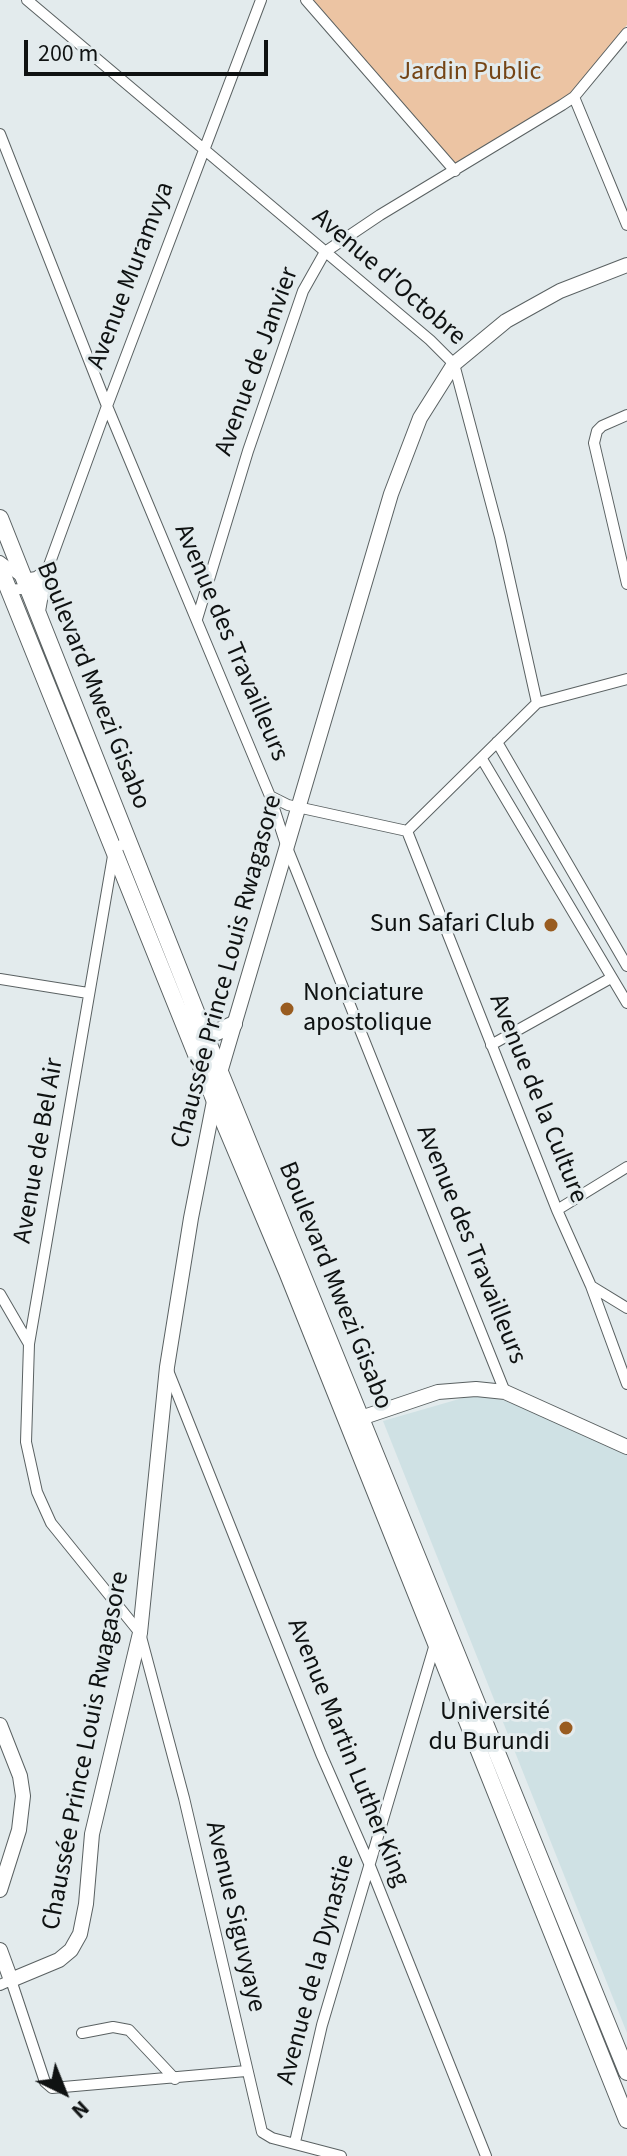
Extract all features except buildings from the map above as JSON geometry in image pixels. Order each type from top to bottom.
[{"type":"main road","name":"Boulevard Mwezi Gisabo","points":[[0,518],[35,580],[36,613],[214,1099],[294,1269]]},
{"type":"main road","name":"Boulevard Mwezi Gisabo","points":[[0,568],[120,846],[203,1028],[294,1269],[527,1849],[627,2120]]},
{"type":"main road","points":[[203,1028],[217,1032],[234,1024]]},
{"type":"main road","points":[[208,1131],[218,1128],[227,1130]]},
{"type":"main road","name":"Boulevard Mwezi Gisabo","points":[[527,1849],[627,2072]]},
{"type":"street","name":"Avenue d'Octobre","points":[[27,0],[430,340],[454,364],[500,537],[537,703]]},
{"type":"street","name":"Avenue Muramvya","points":[[35,580],[107,406],[261,0]]},
{"type":"street","points":[[306,0],[455,171]]},
{"type":"street","name":"Avenue de Janvier","points":[[197,619],[248,451],[303,291],[325,252],[574,97],[627,33]]},
{"type":"street","points":[[574,97],[627,225]]},
{"type":"street","name":"Avenue des Travailleurs","points":[[0,134],[107,406],[270,796],[286,845],[505,1392]]},
{"type":"street","name":"Chaussée Prince Louis Rwagasore","points":[[5,1983],[59,1960],[71,1950],[80,1934],[92,1834],[140,1633],[167,1367],[214,1099],[286,845],[406,449],[420,418],[454,364],[485,336],[531,305],[627,265]]},
{"type":"street","points":[[627,415],[602,426],[594,443],[627,584]]},
{"type":"street","points":[[0,561],[35,580]]},
{"type":"street","points":[[8,590],[35,580]]},
{"type":"street","points":[[270,796],[278,801],[407,831],[537,703],[627,679]]},
{"type":"street","points":[[497,742],[627,966]]},
{"type":"street","points":[[482,759],[627,1003]]},
{"type":"street","name":"Avenue de la Culture","points":[[407,831],[557,1210],[591,1286],[627,1384]]},
{"type":"street","name":"Avenue de Bel Air","points":[[120,846],[88,993],[29,1344],[26,1442],[42,1508],[60,1536],[140,1633]]},
{"type":"street","points":[[491,1045],[611,978]]},
{"type":"street","points":[[0,979],[88,993]]},
{"type":"street","points":[[557,1210],[625,1171]]},
{"type":"street","points":[[591,1286],[627,1308]]},
{"type":"street","points":[[0,1294],[29,1344]]},
{"type":"street","name":"Avenue Martin Luther King","points":[[167,1367],[486,2156]]},
{"type":"street","points":[[354,1420],[438,1392],[476,1389],[505,1392],[627,1447]]},
{"type":"street","name":"Avenue Siguvyaye","points":[[140,1633],[184,1798],[262,2132],[267,2137],[341,2156]]},
{"type":"street","name":"Avenue de la Dynastie","points":[[295,2142],[322,2025],[368,1861],[442,1639]]},
{"type":"street","name":"Chaussée Prince Louis Rwagasore","points":[[0,1725],[20,1776],[23,1796],[19,1830],[0,1890]]},
{"type":"street","points":[[0,1950],[5,1983],[45,2082],[52,2088],[246,2071]]},
{"type":"street","points":[[82,2033],[113,2027],[129,2030],[175,2079]]},
{"type":"shaded area","name":"Université du Burundi","points":[[473,1395],[509,1401],[542,1413],[627,1455],[627,2033],[383,1421]]},
{"type":"green space","name":"Jardin Public","points":[[310,0],[627,0],[627,25],[572,93],[454,167]]},
{"type":"place","name":"Sun Safari Club","points":[[551,925]]},
{"type":"place","name":"Nonciature apostolique","points":[[287,1009]]},
{"type":"place","name":"Université du Burundi","points":[[566,1728]]}]
